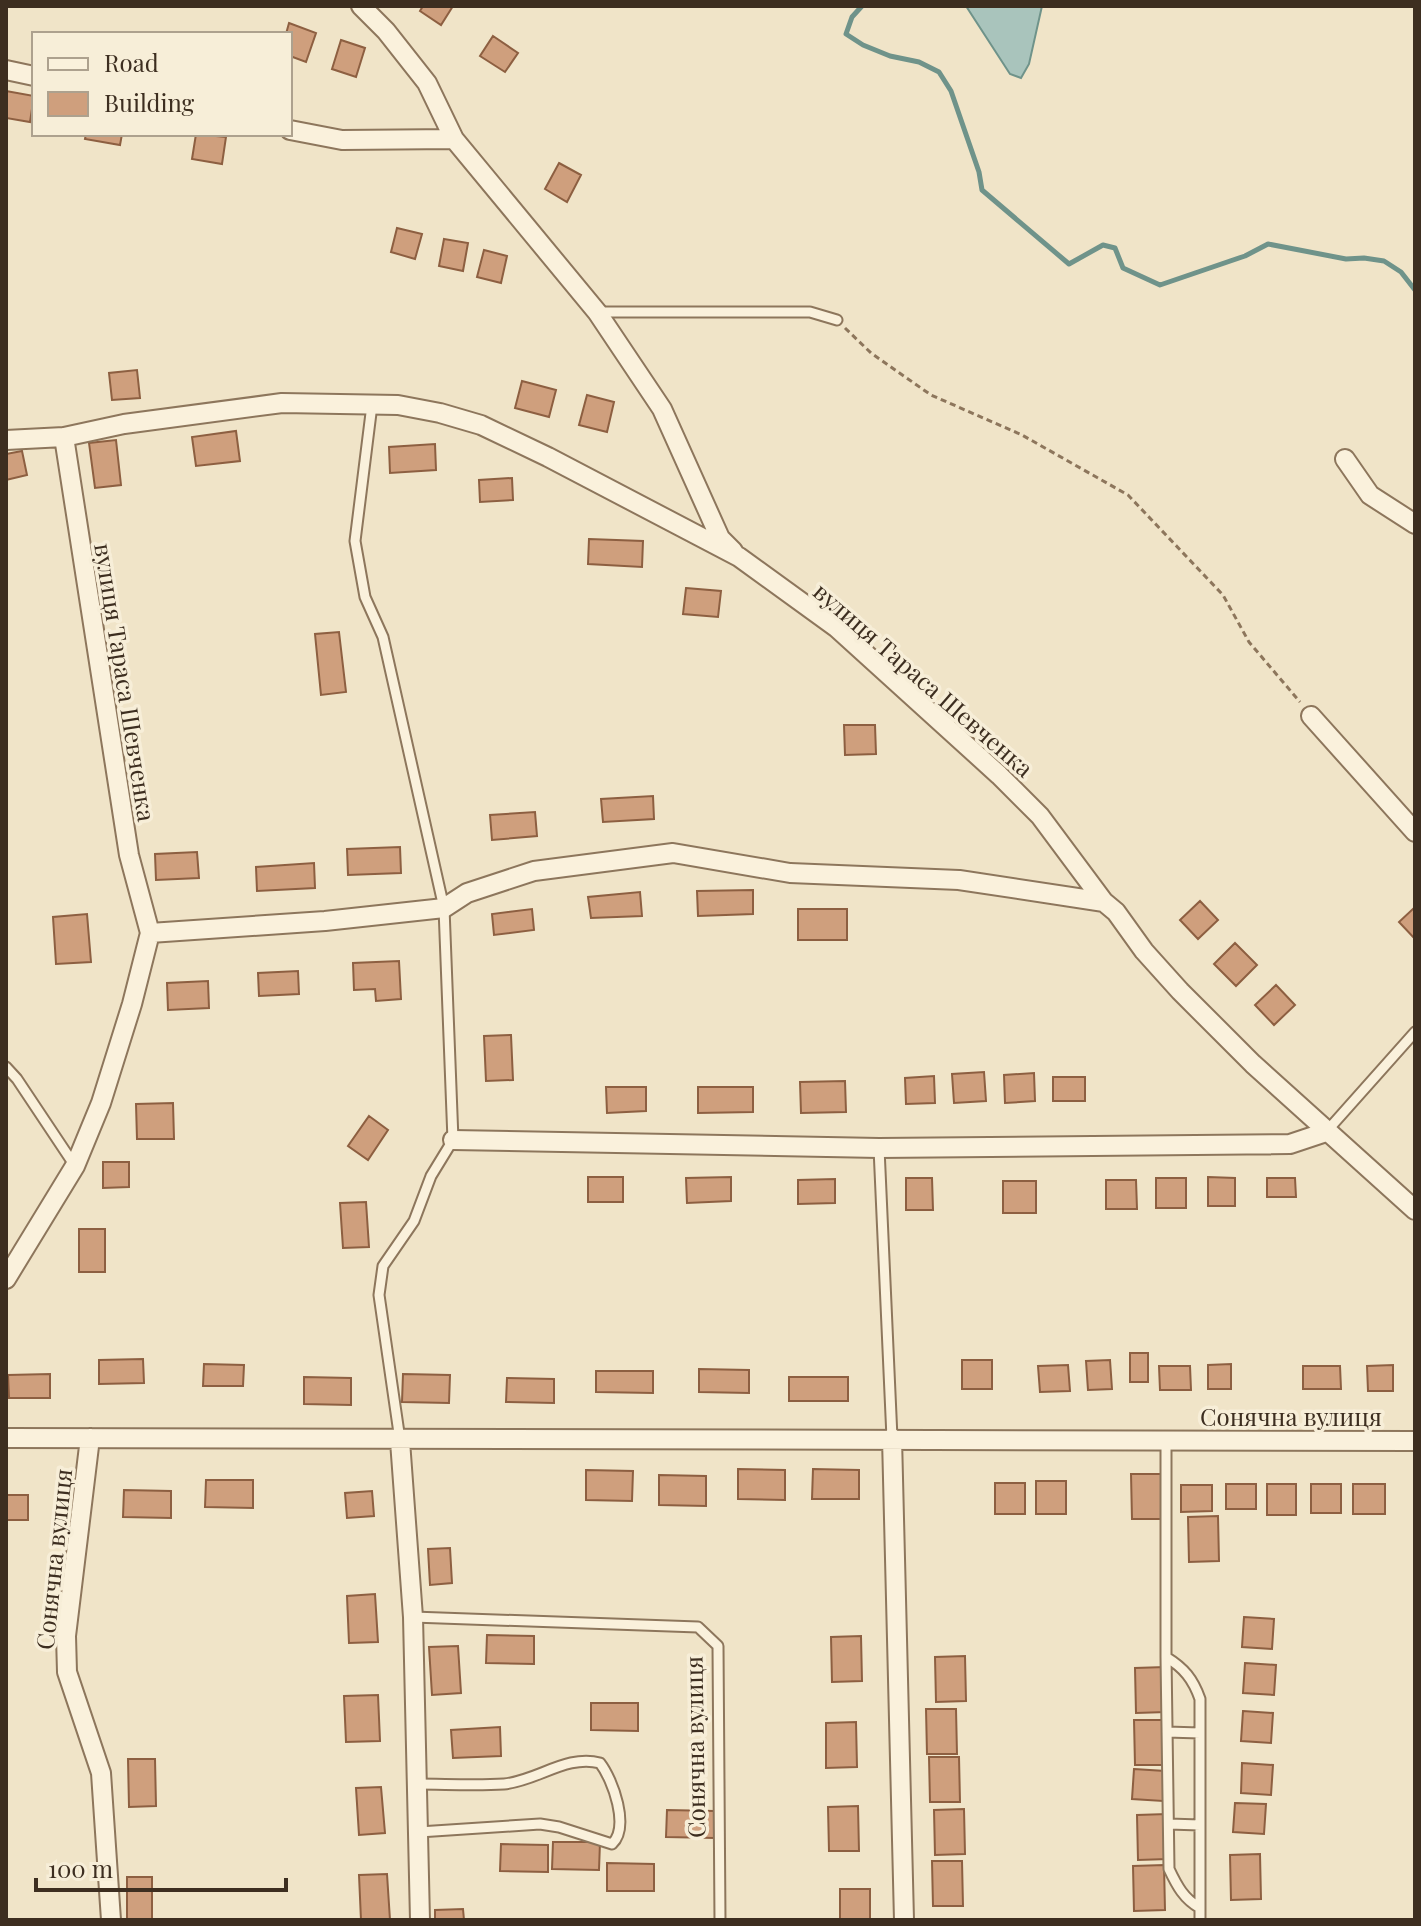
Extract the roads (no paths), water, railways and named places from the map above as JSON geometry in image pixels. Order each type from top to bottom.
[{"type":"street","points":[[361,6],[386,31],[427,83],[454,139],[597,312],[662,409],[720,538],[739,557]]},
{"type":"street","points":[[6,70],[32,76]]},
{"type":"street","points":[[292,130],[342,140],[454,139]]},
{"type":"street","name":"вулиця Тараса Шевченка","points":[[6,440],[64,437],[124,424],[282,403],[398,405],[481,425],[739,557],[837,628],[999,775],[1040,816],[1104,902],[1116,912],[1144,951],[1180,991],[1326,1132],[1415,1210]]},
{"type":"street","name":"вулиця Тараса Шевченка","points":[[6,1279],[75,1166],[101,1103],[150,933],[129,855],[64,437]]},
{"type":"street","points":[[1345,459],[1370,495],[1415,524]]},
{"type":"street","points":[[1311,716],[1415,832]]},
{"type":"street","points":[[150,933],[325,921],[444,908],[467,893],[534,871],[673,853],[790,873],[959,880],[1104,902]]},
{"type":"street","points":[[453,1140],[879,1148],[1290,1144],[1326,1132]]},
{"type":"street","name":"Сонячна вулиця","points":[[6,1438],[1415,1441]]},
{"type":"street","name":"Сонячна вулиця","points":[[90,1438],[66,1636],[67,1672],[101,1773],[111,1920]]},
{"type":"street","points":[[892,1438],[904,1920]]},
{"type":"street","points":[[400,1441],[413,1617],[420,1920]]},
{"type":"lane","points":[[597,312],[810,312],[837,320]]},
{"type":"lane","points":[[372,405],[355,541],[365,597],[383,637],[444,908],[453,1140],[431,1176],[414,1221],[383,1266],[379,1295],[400,1441]]},
{"type":"lane","points":[[1326,1132],[1415,1032]]},
{"type":"lane","points":[[6,1067],[75,1166]]},
{"type":"lane","points":[[879,1148],[892,1438]]},
{"type":"lane","name":"Сонячна вулиця","points":[[1166,1440],[1169,1869],[1188,1901],[1200,1908]]},
{"type":"lane","name":"Сонячна вулиця","points":[[413,1617],[698,1627],[718,1646],[720,1920]]},
{"type":"lane","points":[[1166,1657],[1182,1667],[1193,1681],[1200,1699],[1200,1920]]},
{"type":"lane","points":[[1167,1732],[1200,1733]]},
{"type":"lane","points":[[416,1784],[505,1784],[577,1760],[600,1763],[613,1783],[619,1829],[617,1840],[612,1844],[540,1824],[419,1832]]},
{"type":"lane","points":[[1169,1824],[1200,1825]]},
{"type":"water","points":[[966,6],[1042,6],[1029,64],[1021,78],[1010,74]]},
{"type":"waterway","points":[[862,6],[852,17],[846,34],[863,45],[890,56],[919,62],[939,72],[951,91],[979,172],[982,190],[1069,264],[1103,245],[1115,248],[1123,268],[1160,285],[1245,256],[1268,244],[1346,259],[1384,261],[1401,272],[1415,290]]}]
